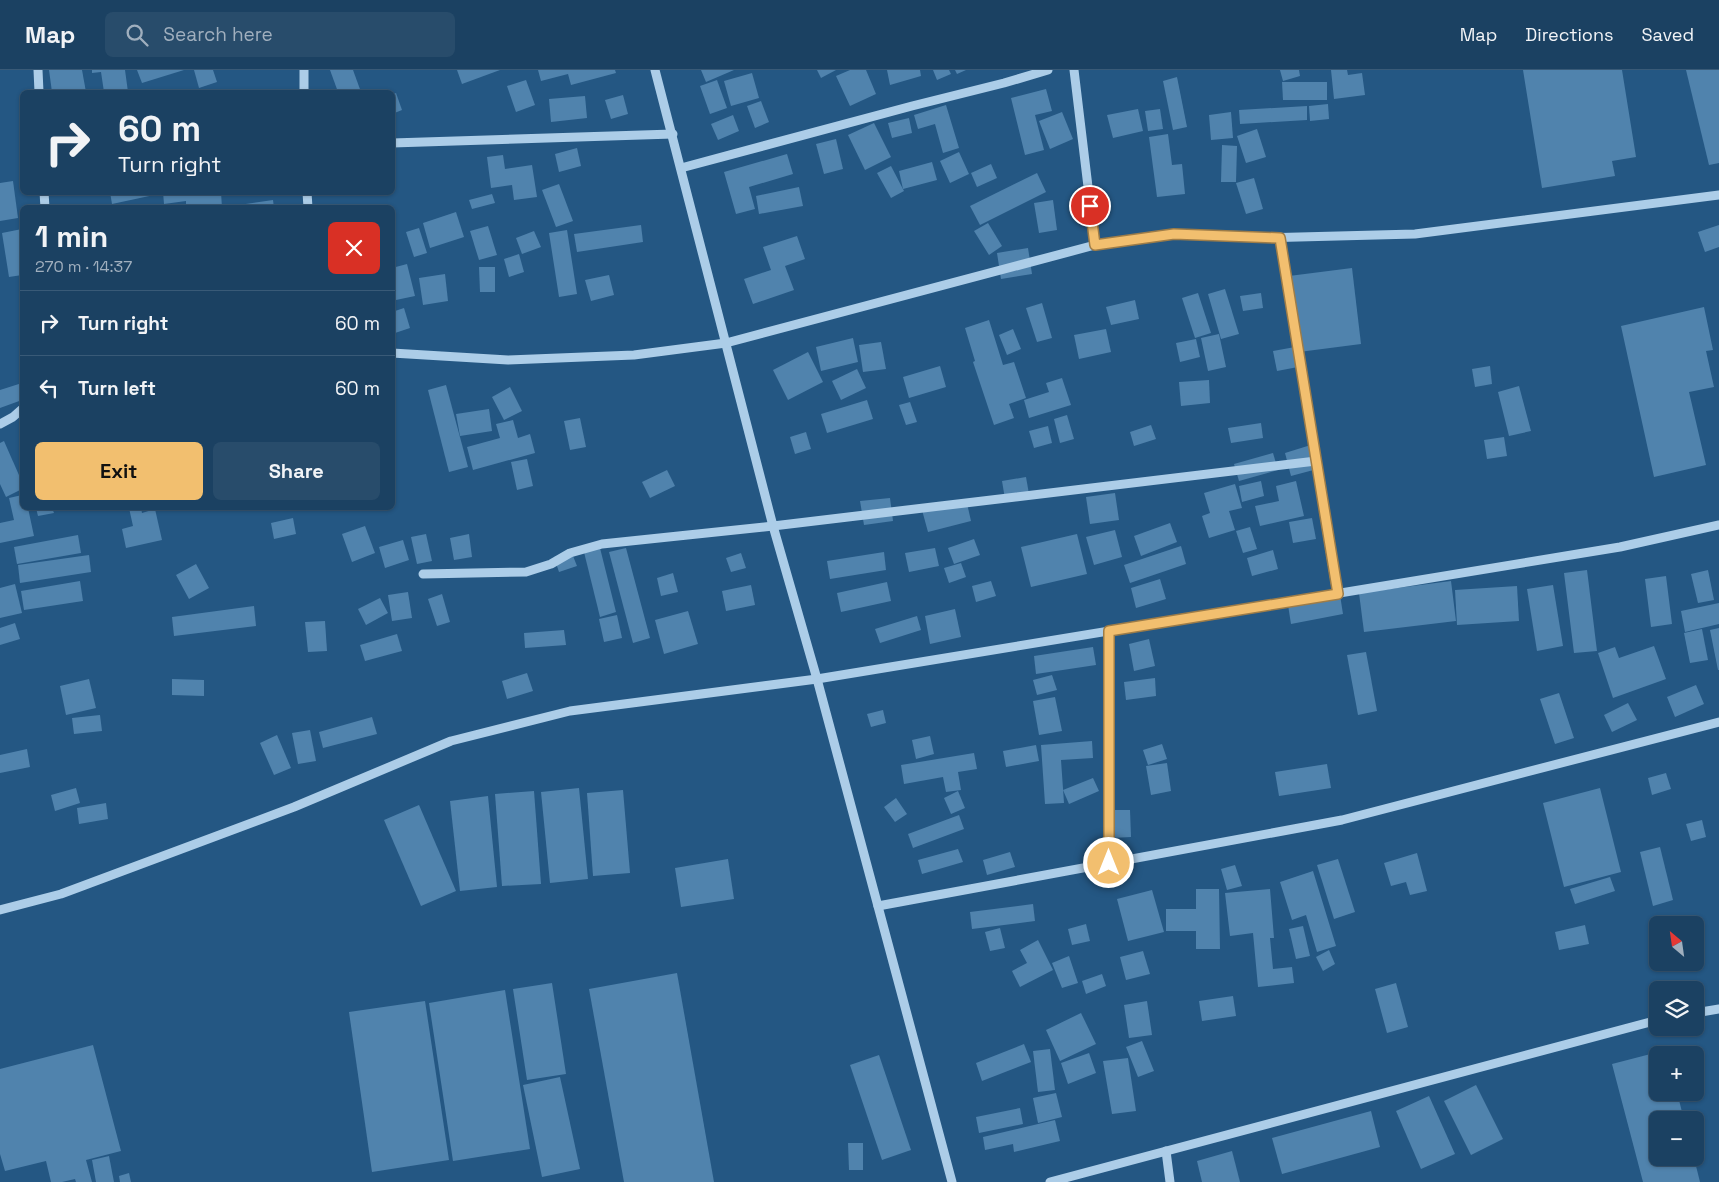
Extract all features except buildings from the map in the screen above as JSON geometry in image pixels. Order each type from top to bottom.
[{"type":"street","points":[[38,70],[39,90]]},
{"type":"street","points":[[304,70],[304,90]]},
{"type":"street","points":[[655,70],[773,526],[817,678],[952,1182]]},
{"type":"street","points":[[681,168],[1048,70]]},
{"type":"street","points":[[1074,70],[1095,245]]},
{"type":"street","points":[[395,143],[673,134]]},
{"type":"street","points":[[395,353],[508,360],[634,355],[726,343],[1095,245],[1174,234],[1280,238],[1415,234],[1719,195]]},
{"type":"street","points":[[1280,238],[1338,594]]},
{"type":"street","points":[[0,424],[20,411]]},
{"type":"street","points":[[423,574],[526,572],[551,564],[570,553],[602,544],[773,526],[1316,461]]},
{"type":"street","points":[[0,910],[61,894],[294,807],[451,741],[570,711],[817,678],[1338,594],[1620,547],[1719,525]]},
{"type":"street","points":[[1109,631],[1109,863]]},
{"type":"street","points":[[878,906],[1342,820],[1719,722]]},
{"type":"street","points":[[1704,1012],[1719,1009]]},
{"type":"street","points":[[1050,1182],[1649,1022]]},
{"type":"street","points":[[1166,1151],[1170,1182]]},
{"type":"route","points":[[1090,206],[1095,245],[1174,234],[1280,238],[1338,594],[1109,631],[1109,863]]}]
